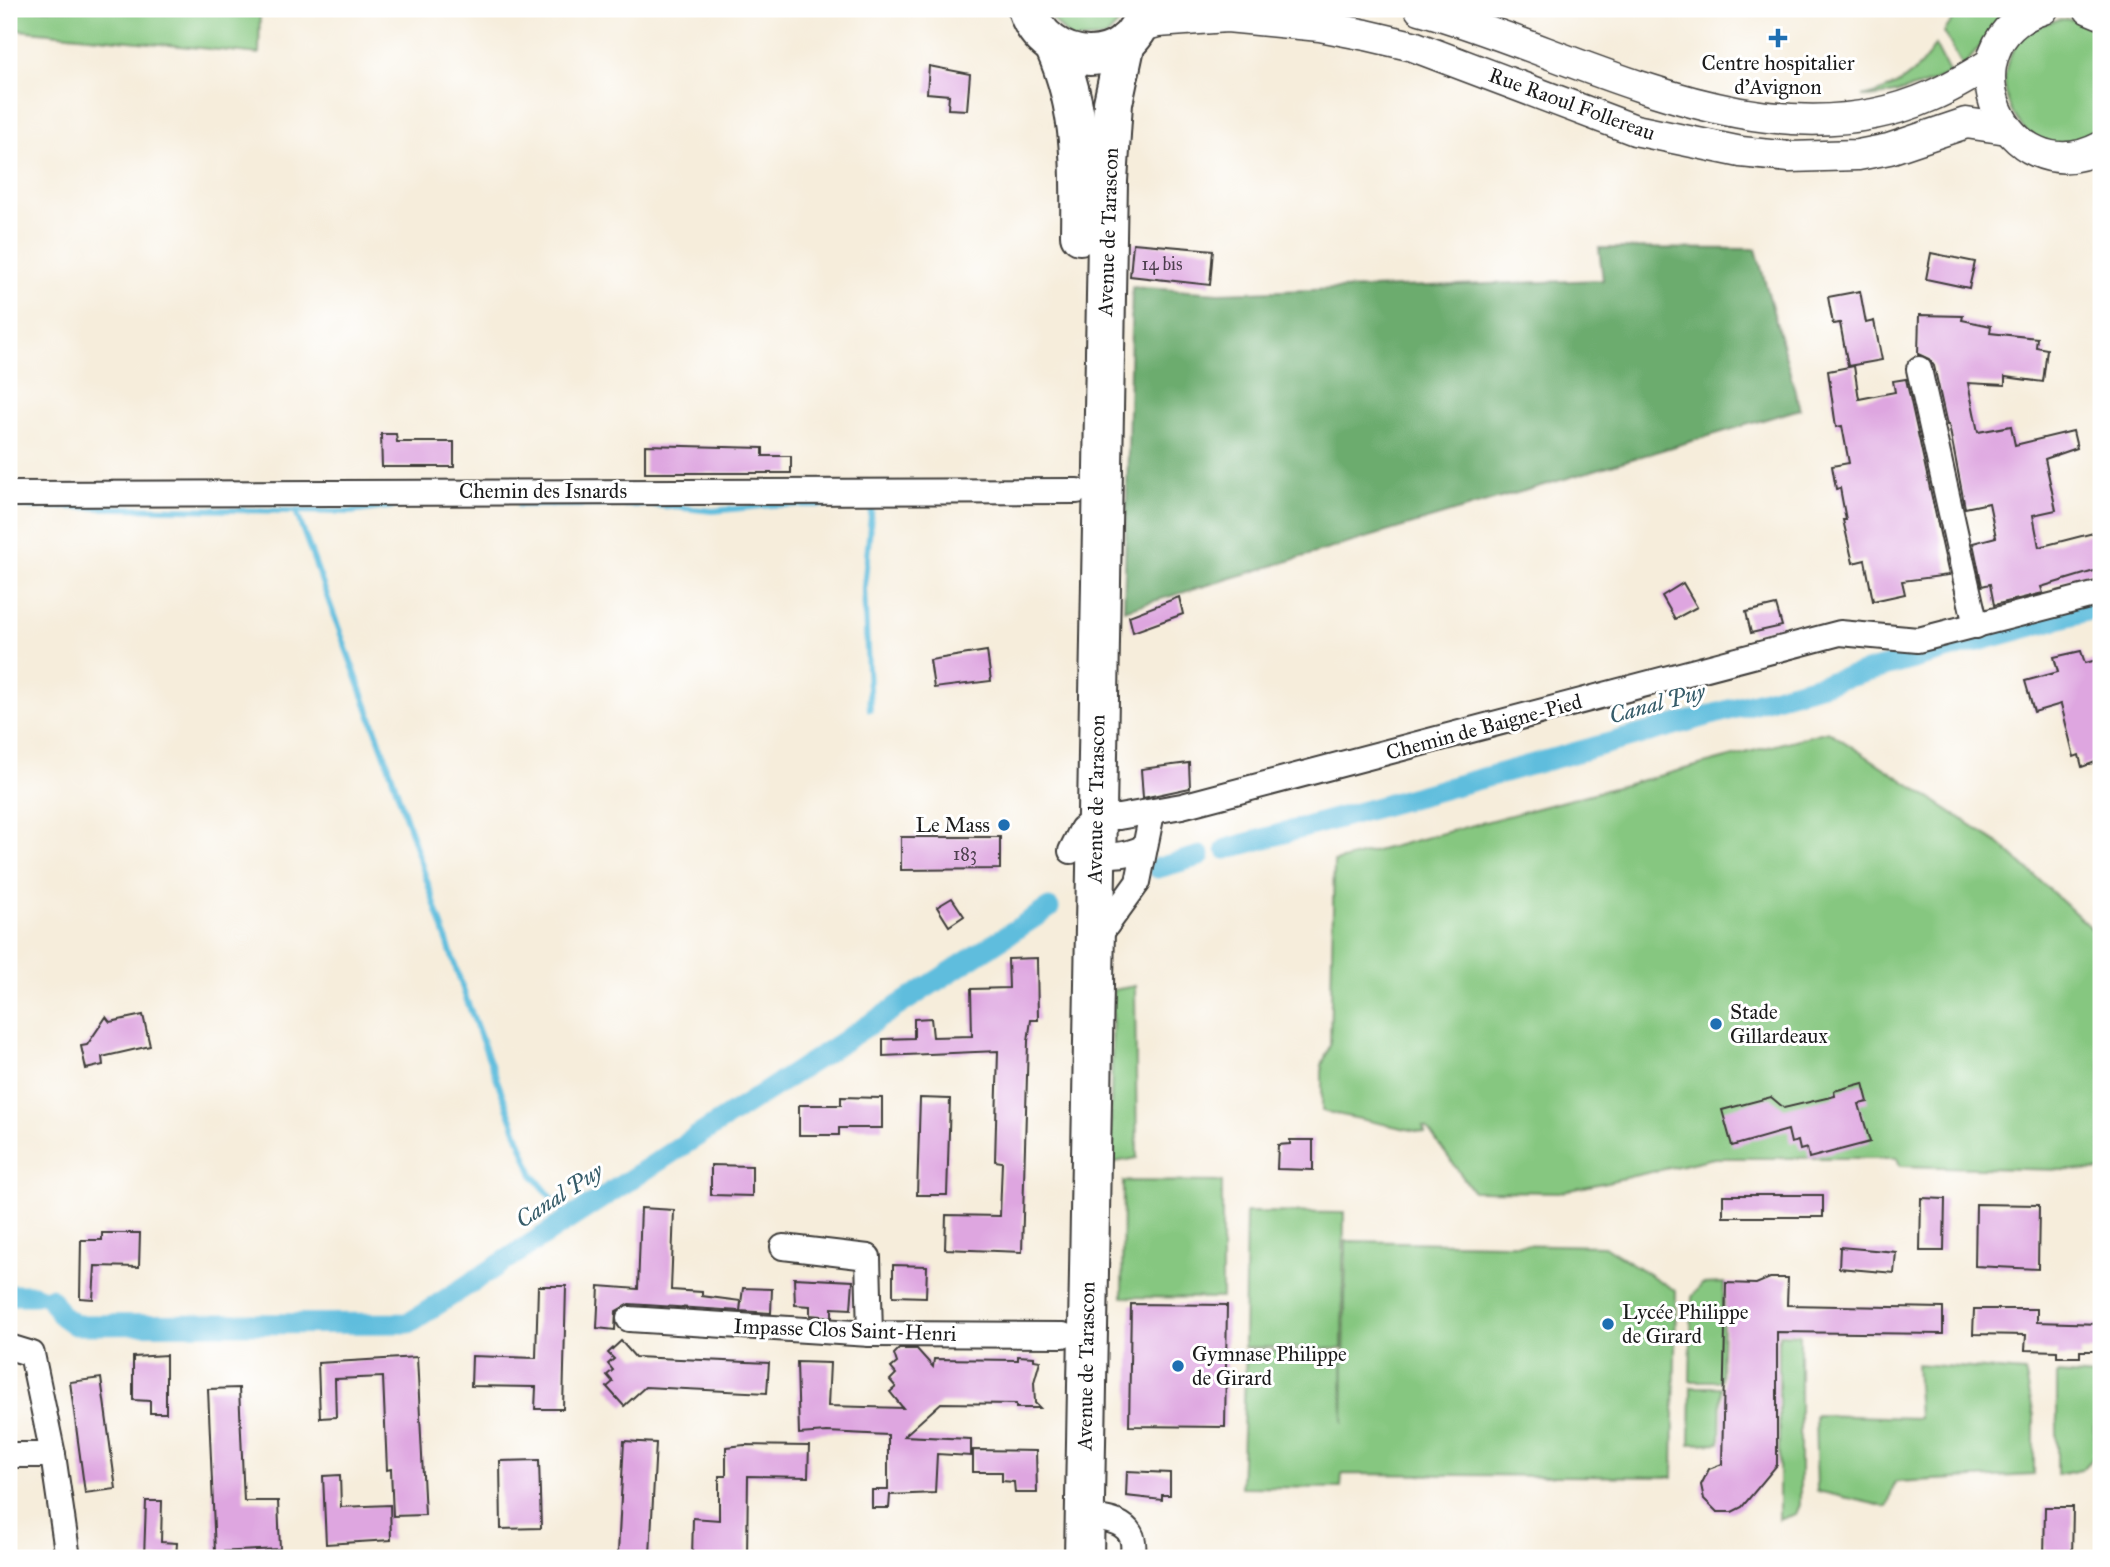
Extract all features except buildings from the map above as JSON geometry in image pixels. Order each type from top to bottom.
[{"type":"main road","name":"Avenue de Tarascon","points":[[1027,9],[1041,37],[1055,48],[1068,78],[1080,146],[1077,491],[1082,836],[1093,945],[1084,1558]]},
{"type":"main road","name":"Avenue de Tarascon","points":[[1060,1558],[1063,1335],[1108,181],[1113,103],[1136,26]]},
{"type":"main road","points":[[1055,48],[1073,55],[1092,56],[1110,52],[1136,26]]},
{"type":"street","name":"Rue Raoul Follereau","points":[[1420,9],[1623,82],[1690,103],[1773,116],[1858,116],[1897,107],[1929,97],[1991,63]]},
{"type":"street","points":[[2089,9],[2101,14]]},
{"type":"street","points":[[2037,10],[2006,33],[1991,63],[1991,96],[2007,129],[2031,148],[2047,154],[2082,154],[2101,147]]},
{"type":"street","name":"Rue Raoul Follereau","points":[[1136,26],[1227,17],[1320,26],[1366,35],[1413,46],[1634,130],[1741,152],[1790,158],[1858,155],[1889,149],[1966,122],[2007,129]]},
{"type":"street","points":[[1919,369],[1976,626]]},
{"type":"street","name":"Chemin des Isnards","points":[[9,494],[1077,491]]},
{"type":"street","name":"Chemin de Baigne-Pied","points":[[1082,836],[1152,813],[1840,633],[1918,640],[2101,593]]},
{"type":"street","points":[[1093,945],[1104,925],[1123,906],[1138,882],[1152,813]]},
{"type":"street","points":[[1082,836],[1121,856],[1145,847]]},
{"type":"street","points":[[783,1247],[868,1257],[870,1334]]},
{"type":"street","name":"Impasse Clos Saint-Henri","points":[[628,1319],[870,1334],[1063,1335]]},
{"type":"street","points":[[20,1350],[53,1455],[68,1558]]},
{"type":"street","points":[[9,1454],[53,1455]]},
{"type":"street","points":[[1084,1517],[1108,1518],[1121,1524],[1130,1535],[1134,1549],[1132,1558]]},
{"type":"green space","points":[[9,9],[260,9],[259,54],[9,29]]},
{"type":"green space","points":[[1044,9],[1125,9],[1122,20],[1105,38],[1071,40]]},
{"type":"green space","points":[[1960,9],[2012,9],[1963,67],[1944,32]]},
{"type":"green space","points":[[2060,19],[2079,20],[2101,28],[2101,136],[2065,146],[2046,143],[2030,134],[2009,106],[2005,88],[2011,53],[2022,38],[2035,28]]},
{"type":"green space","points":[[1935,45],[1950,74],[1907,90],[1862,97],[1885,90],[1904,80],[1921,65]]},
{"type":"green space","points":[[1599,248],[1756,249],[1800,409],[1124,610],[1132,287],[1219,293],[1603,280]]},
{"type":"green space","name":"Stade Gillardeaux","points":[[1828,731],[2000,844],[2101,937],[2101,1171],[1900,1166],[1897,1158],[1714,1158],[1562,1192],[1473,1191],[1427,1128],[1423,1127],[1425,1133],[1322,1111],[1322,1065],[1330,1045],[1334,862]]},
{"type":"green space","points":[[1135,986],[1137,1158],[1110,1163],[1113,990]]},
{"type":"green space","points":[[1123,1181],[1222,1182],[1222,1298],[1122,1297]]},
{"type":"green space","points":[[1246,1212],[1344,1213],[1342,1349],[1244,1347]]},
{"type":"green space","points":[[1346,1241],[1604,1246],[1676,1291],[1673,1477],[1342,1474],[1341,1488],[1241,1487],[1246,1350],[1342,1353],[1343,1424]]},
{"type":"green space","points":[[1724,1283],[1721,1381],[1690,1381],[1692,1297],[1702,1284]]},
{"type":"green space","points":[[1779,1334],[1800,1335],[1800,1505],[1796,1514],[1779,1520]]},
{"type":"green space","points":[[1916,1364],[2025,1372],[2034,1416],[2034,1475],[1895,1482],[1887,1507],[1817,1491],[1815,1415],[1919,1418]]},
{"type":"green space","points":[[2057,1374],[2097,1377],[2094,1456],[2081,1470],[2057,1475]]},
{"type":"green space","points":[[1691,1387],[1721,1387],[1720,1443],[1690,1444]]},
{"type":"waterway","points":[[12,506],[351,512],[410,504]]},
{"type":"waterway","points":[[519,505],[654,505],[713,511],[772,505],[872,505],[864,589],[870,709]]},
{"type":"waterway","points":[[296,511],[386,758],[467,1001],[533,1175],[569,1219]]},
{"type":"waterway","name":"Canal Puy","points":[[1226,849],[2101,607]]},
{"type":"waterway","name":"Canal Puy","points":[[1158,868],[1200,856]]},
{"type":"waterway","name":"Canal Puy","points":[[50,1298],[62,1316],[75,1325],[409,1323],[1049,908]]},
{"type":"waterway","name":"Canal Puy","points":[[9,1295],[35,1295]]},
{"type":"place","name":"Centre hospitalier d'Avignon","points":[[1778,38]]},
{"type":"place","name":"Le Mass","points":[[1004,825]]},
{"type":"place","name":"Stade Gillardeaux","points":[[1716,1024]]},
{"type":"place","name":"Lycée Philippe de Girard","points":[[1608,1324]]},
{"type":"place","name":"Gymnase Philippe de Girard","points":[[1178,1366]]}]
